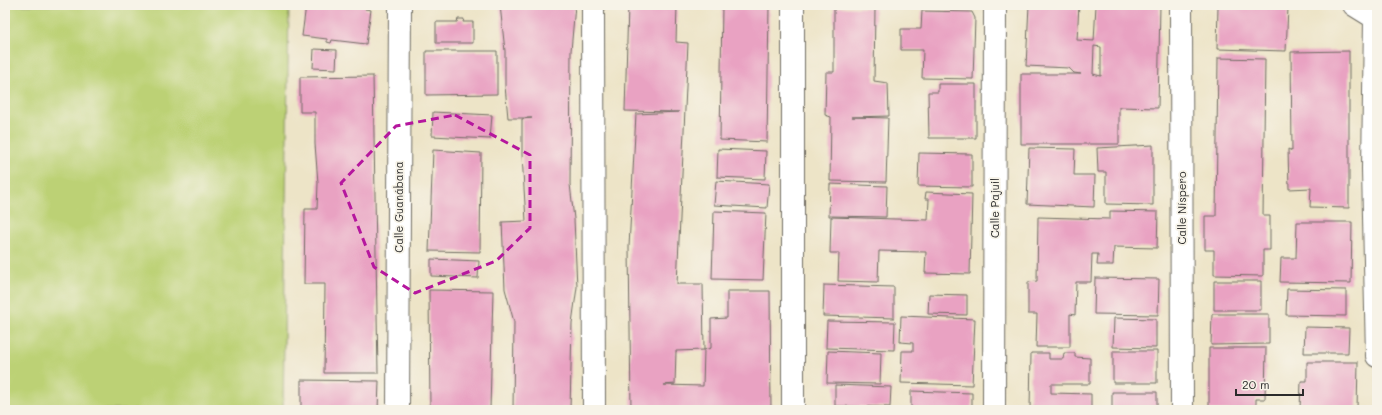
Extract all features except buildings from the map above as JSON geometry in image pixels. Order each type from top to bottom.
[{"type":"street","name":"Calle Guanábana","points":[[398,410],[400,5]]},
{"type":"street","points":[[593,5],[594,410]]},
{"type":"street","points":[[793,5],[793,410]]},
{"type":"street","name":"Calle Pajuil","points":[[994,410],[995,5]]},
{"type":"street","name":"Calle Níspero","points":[[1181,5],[1182,410]]},
{"type":"street","points":[[1354,5],[1375,18],[1373,169],[1377,356]]},
{"type":"highlighted area","points":[[455,115],[530,155],[530,228],[496,261],[415,293],[374,267],[341,183],[396,126]]},
{"type":"green space","points":[[5,5],[289,5],[283,410],[5,410]]}]
